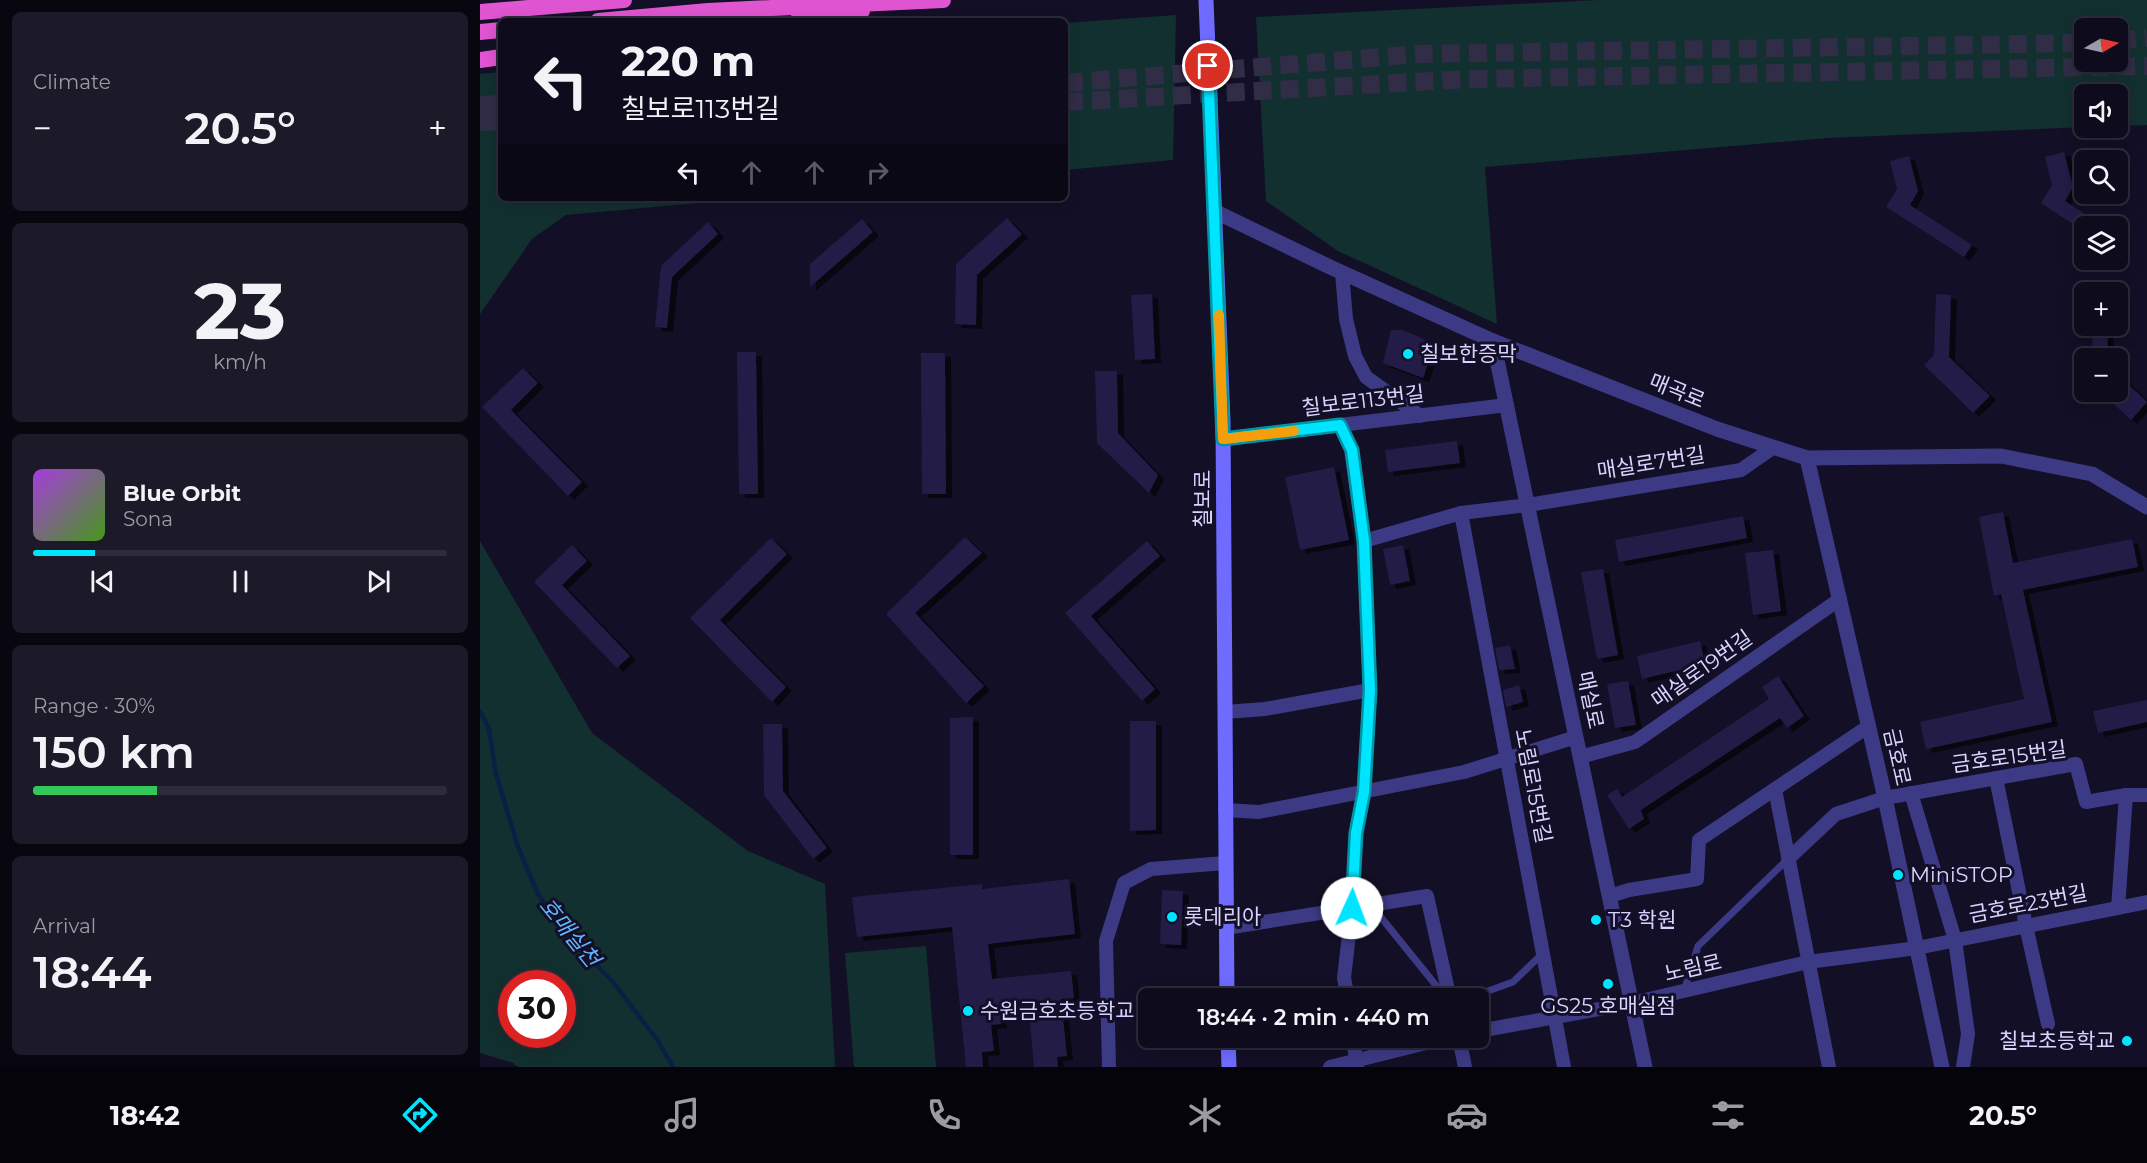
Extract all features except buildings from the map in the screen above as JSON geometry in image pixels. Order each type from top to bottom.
[{"type":"highway","points":[[480,12],[624,0]]},
{"type":"highway","points":[[631,18],[708,11],[943,0]]},
{"type":"highway","points":[[835,18],[901,2]]},
{"type":"highway","points":[[480,32],[498,30]]},
{"type":"highway","points":[[480,60],[498,57]]},
{"type":"main road","name":"칠보로","points":[[1206,0],[1223,439],[1227,988]]},
{"type":"main road","points":[[1228,1048],[1228,1067]]},
{"type":"street","name":"매곡로","points":[[1214,211],[1342,273],[1493,341],[1717,429],[1807,458],[2001,456],[2092,474],[2147,507]]},
{"type":"street","points":[[1342,273],[1346,319],[1355,356],[1365,377],[1420,416]]},
{"type":"street","name":"매실로","points":[[1493,341],[1646,1067]]},
{"type":"street","name":"칠보로113번길","points":[[1223,439],[1507,405]]},
{"type":"street","points":[[1340,425],[1352,450],[1364,541],[1370,690],[1364,792],[1356,833],[1352,908],[1344,978],[1346,988]]},
{"type":"street","name":"매실로7번길","points":[[1364,541],[1461,513],[1528,505],[1741,470],[1774,447]]},
{"type":"street","name":"금호로","points":[[1807,458],[1885,798],[1942,1067]]},
{"type":"street","name":"노림로15번길","points":[[1461,513],[1564,1067]]},
{"type":"street","name":"매실로19번길","points":[[1580,757],[1635,742],[1840,599]]},
{"type":"street","points":[[1225,712],[1265,709],[1370,690]]},
{"type":"street","points":[[1610,896],[1629,890],[1697,879],[1699,840],[1869,726]]},
{"type":"street","points":[[1225,810],[1259,812],[1464,772],[1576,737]]},
{"type":"street","name":"금호로15번길","points":[[1788,859],[1836,814],[1885,798],[1911,793],[2076,764],[2086,802],[2126,795],[2147,795]]},
{"type":"street","points":[[1996,778],[2048,1023]]},
{"type":"street","points":[[1775,789],[1829,1067]]},
{"type":"street","points":[[1911,793],[1955,940],[1968,1034],[1963,1067]]},
{"type":"street","points":[[2118,908],[2126,795]]},
{"type":"street","points":[[1109,1067],[1106,941],[1124,883],[1152,869],[1225,863]]},
{"type":"street","points":[[1226,928],[1427,896],[1447,988]]},
{"type":"street","name":"금호로23번길","points":[[1917,948],[2147,902]]},
{"type":"street","name":"노림로","points":[[1489,1029],[1632,1004],[1808,962],[1917,948]]},
{"type":"street","points":[[1355,1048],[1357,1064]]},
{"type":"street","points":[[1330,1067],[1357,1064],[1412,1048]]},
{"type":"street","points":[[1461,1048],[1465,1067]]},
{"type":"lane","points":[[1684,991],[1698,946],[1788,859]]},
{"type":"lane","points":[[1371,905],[1440,988]]},
{"type":"lane","points":[[1489,990],[1512,982],[1543,954]]},
{"type":"green space","points":[[1598,0],[2147,0],[2147,125],[2128,126],[2128,84],[2074,84],[2074,127],[1828,138],[1485,167],[1497,324],[1338,251],[1266,201],[1256,17]]},
{"type":"green space","points":[[1176,15],[1173,160],[1068,170],[1068,23]]},
{"type":"green space","points":[[498,72],[498,201],[720,201],[566,215],[532,239],[480,314],[480,74]]},
{"type":"green space","points":[[480,541],[592,733],[748,851],[825,884],[835,1067],[518,1067],[513,1063],[480,1053]]},
{"type":"green space","points":[[926,946],[936,1067],[854,1067],[845,953]]},
{"type":"waterway","name":"호매실천","points":[[480,711],[489,729],[496,774],[518,847],[537,892],[560,928],[613,982],[658,1041],[673,1067]]},
{"type":"tunnel","points":[[2128,40],[2147,38]]},
{"type":"tunnel","points":[[1068,83],[1419,54],[2074,43]]},
{"type":"tunnel","points":[[1068,102],[1469,79],[2147,66]]},
{"type":"tunnel","points":[[480,105],[498,104]]},
{"type":"tunnel","points":[[480,122],[498,121]]},
{"type":"slow traffic","points":[[1219,315],[1223,439],[1294,431]]},
{"type":"place","name":"칠보한증막","points":[[1408,354]]},
{"type":"place","name":"MiniSTOP","points":[[1898,875]]},
{"type":"place","name":"롯데리아","points":[[1172,917]]},
{"type":"place","name":"T3 학원","points":[[1596,920]]},
{"type":"place","name":"GS25 호매실점","points":[[1608,984]]},
{"type":"place","name":"수원금호초등학교","points":[[968,1011]]},
{"type":"place","name":"칠보초등학교","points":[[2127,1041]]},
{"type":"route","points":[[1208,66],[1223,439],[1340,425],[1352,450],[1364,541],[1370,690],[1364,792],[1356,833],[1352,908]]}]
